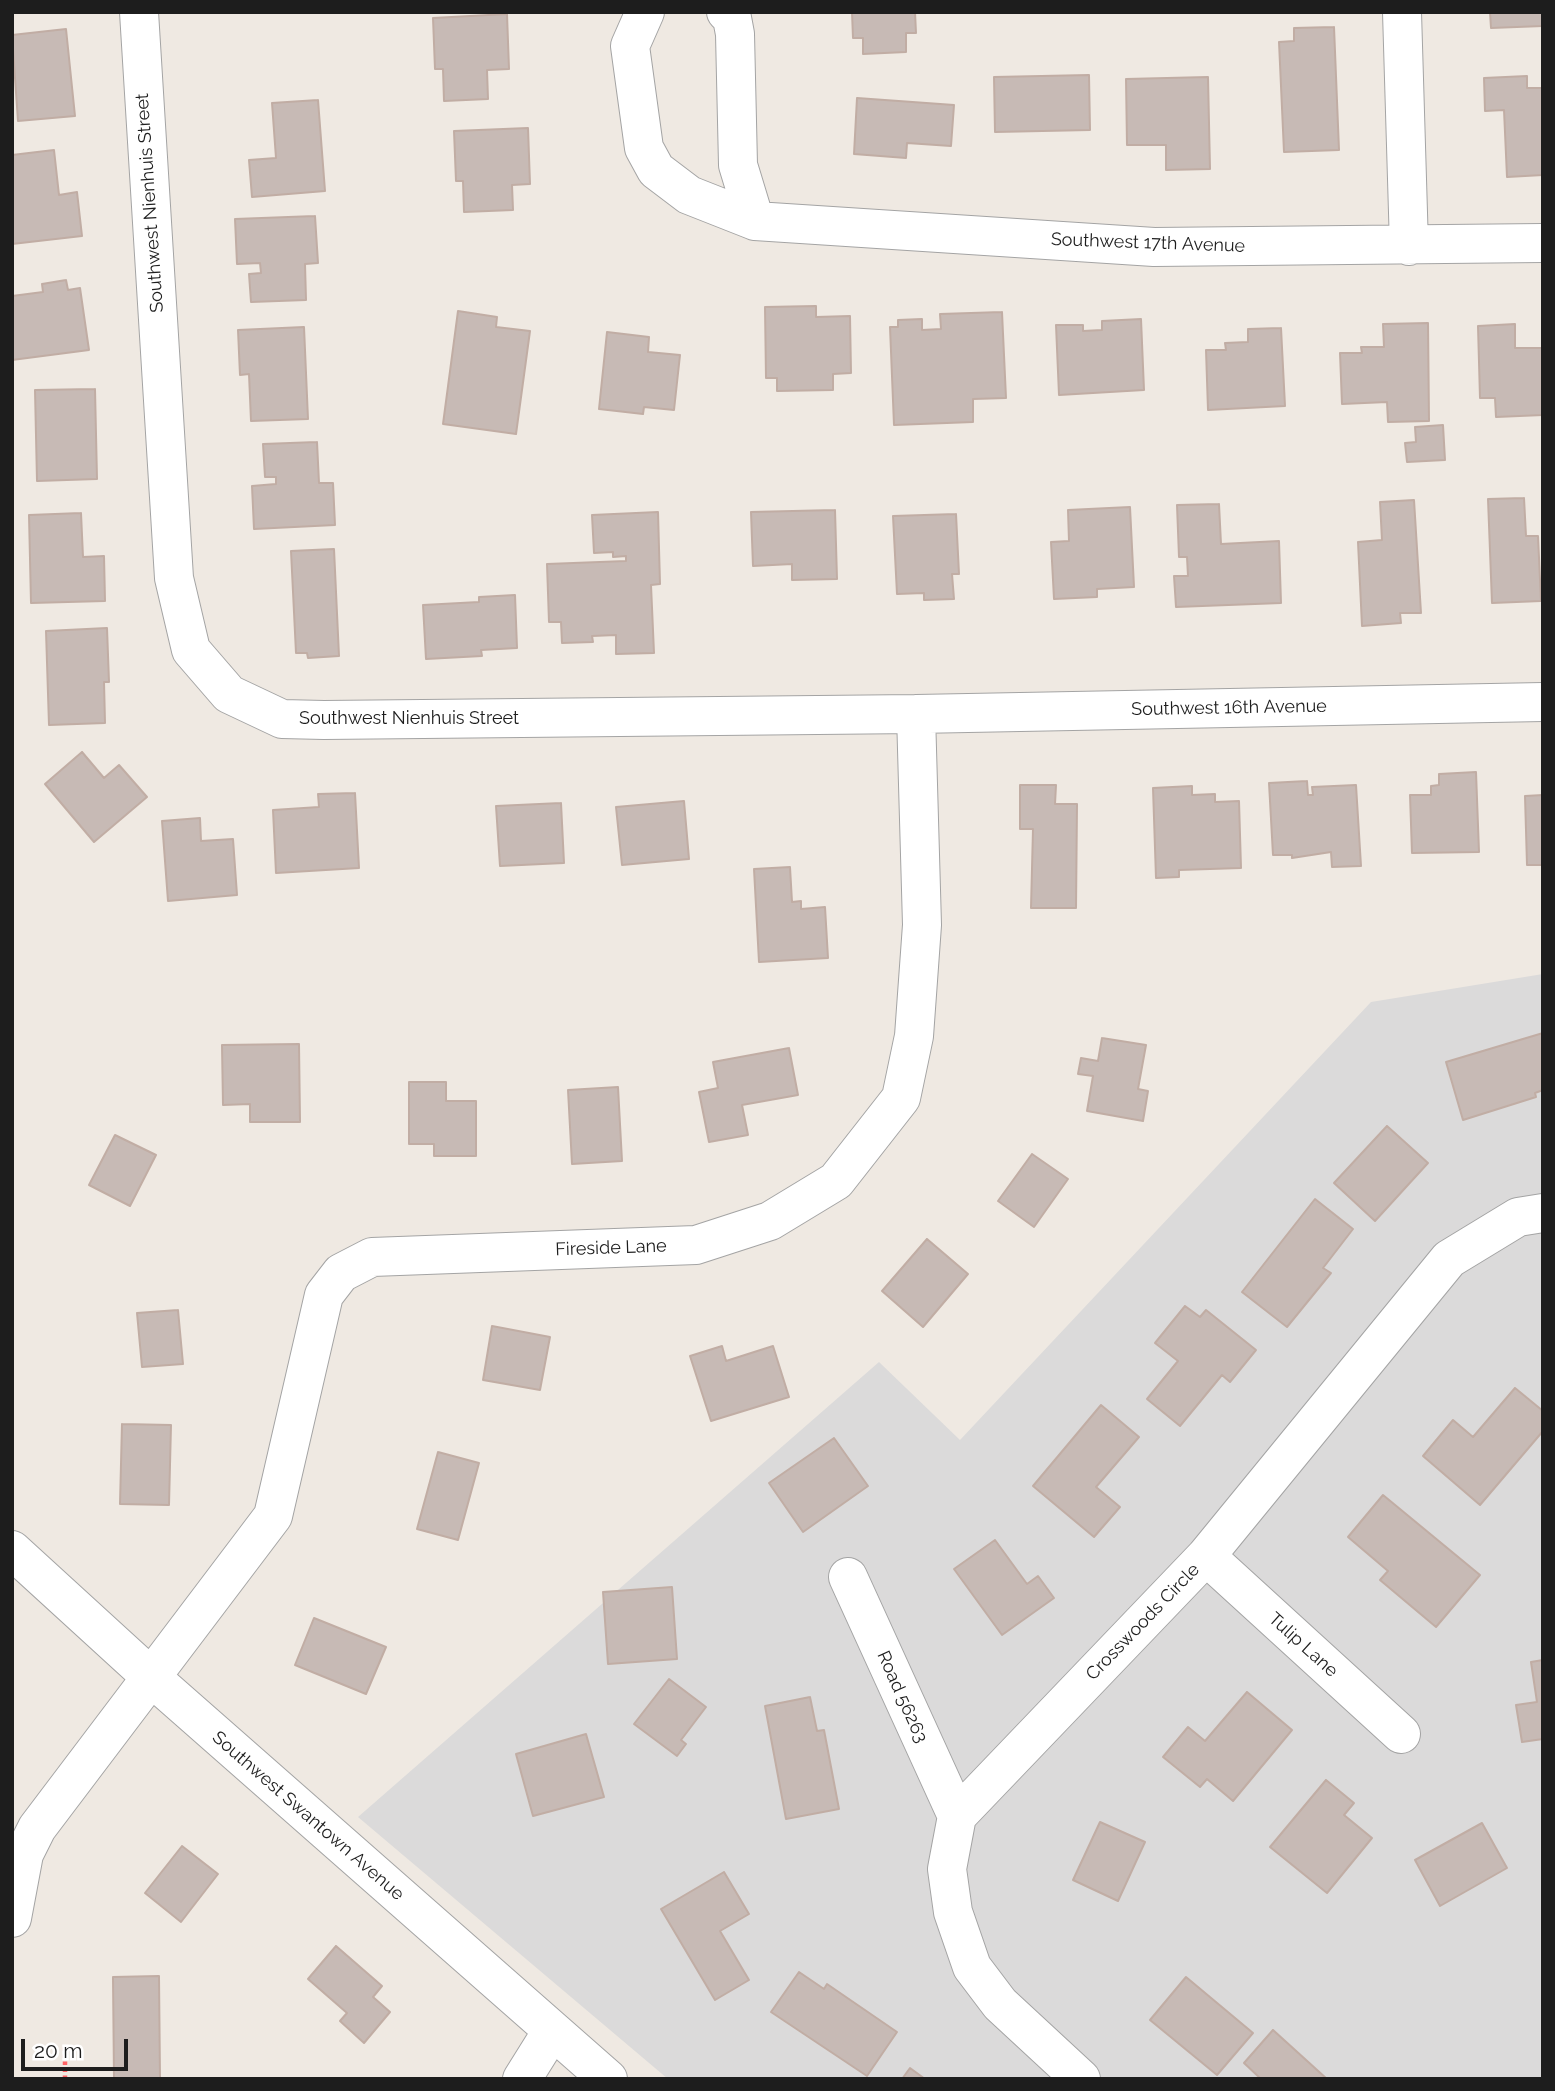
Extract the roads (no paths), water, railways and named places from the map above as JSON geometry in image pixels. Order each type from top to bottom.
[{"type":"street","name":"Southwest Nienhuis Street","points":[[139,12],[174,578],[191,650],[229,694],[282,719],[916,714]]},
{"type":"street","name":"Southwest 17th Avenue","points":[[645,12],[630,46],[644,148],[656,170],[689,195],[755,221],[1154,247],[1543,243]]},
{"type":"street","points":[[726,12],[732,18],[735,34],[738,165],[755,221]]},
{"type":"street","points":[[1402,12],[1409,246]]},
{"type":"street","name":"Southwest 16th Avenue","points":[[916,714],[1543,702]]},
{"type":"street","name":"Fireside Lane","points":[[12,1918],[24,1854],[37,1828],[273,1516],[324,1295],[341,1273],[372,1257],[696,1245],[770,1221],[836,1181],[901,1098],[914,1036],[922,925],[916,714]]},
{"type":"street","name":"Crosswoods Circle","points":[[957,1816],[1206,1556],[1449,1259],[1518,1217],[1543,1213]]},
{"type":"street","name":"Southwest Swantown Avenue","points":[[12,1550],[152,1678],[608,2079]]},
{"type":"street","name":"Tulip Lane","points":[[1206,1556],[1401,1734]]},
{"type":"street","name":"Road 56263","points":[[848,1577],[957,1816]]},
{"type":"street","points":[[957,1816],[947,1870],[953,1912],[972,1967],[1000,2004],[1081,2079]]},
{"type":"street","points":[[522,2079],[552,2031]]}]
